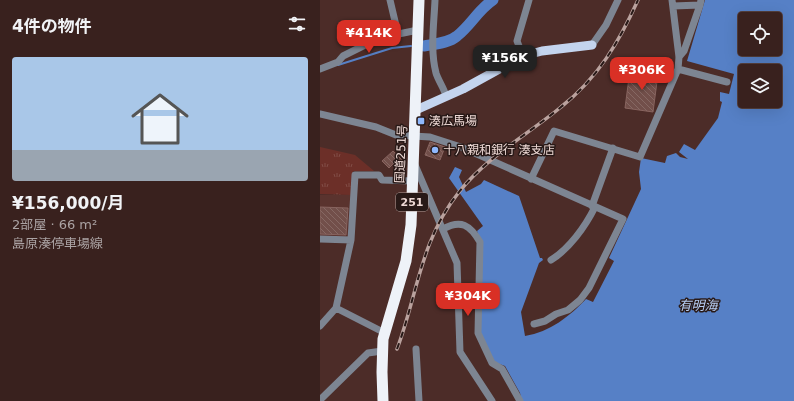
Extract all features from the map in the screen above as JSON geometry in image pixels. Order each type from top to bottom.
[{"type":"highway","name":"国道251号","points":[[383,401],[382,351],[385,333],[406,261],[411,225],[419,0]]},
{"type":"main road","points":[[416,110],[523,56],[542,50],[592,45]]},
{"type":"street","points":[[390,0],[398,34]]},
{"type":"street","points":[[435,0],[434,45],[437,75],[442,82],[446,96]]},
{"type":"street","points":[[523,56],[517,41],[529,0]]},
{"type":"street","points":[[592,45],[606,25],[618,0]]},
{"type":"street","points":[[531,179],[554,131],[640,157],[678,69],[679,57],[673,3],[700,3],[684,52],[679,57]]},
{"type":"street","points":[[320,69],[338,62],[343,56],[379,38],[418,30]]},
{"type":"street","points":[[678,69],[727,82]]},
{"type":"street","points":[[320,114],[376,127],[396,135],[430,137],[461,147],[623,219],[589,288],[580,300],[568,310],[556,314],[545,321],[534,324]]},
{"type":"street","points":[[550,260],[570,242],[588,220],[594,207],[613,148]]},
{"type":"street","points":[[414,163],[457,263],[460,352],[492,401]]},
{"type":"street","points":[[320,326],[336,308],[351,240],[355,175],[379,175],[382,180],[413,181]]},
{"type":"street","points":[[443,229],[454,224],[464,225],[473,231],[480,242],[478,333],[492,363],[502,369],[520,401]]},
{"type":"street","points":[[320,239],[351,240]]},
{"type":"street","points":[[459,302],[478,302]]},
{"type":"street","points":[[336,308],[385,333]]},
{"type":"street","points":[[416,349],[419,401]]},
{"type":"street","points":[[320,400],[368,353],[382,351]]},
{"type":"shaded area","points":[[320,195],[351,195],[348,238],[320,237]]},
{"type":"green space","points":[[320,147],[355,155],[374,171],[353,171],[351,195],[320,194]]},
{"type":"water","name":"有明海","points":[[705,0],[794,0],[794,401],[522,401],[520,393],[505,366],[494,362],[478,331],[483,246],[477,231],[483,226],[449,178],[455,167],[462,170],[459,177],[466,192],[481,184],[484,180],[519,196],[540,258],[543,260],[539,263],[521,312],[525,336],[543,331],[566,317],[586,299],[593,302],[614,261],[609,258],[641,189],[639,172],[641,158],[665,163],[667,156],[676,153],[680,157],[688,159],[679,152],[684,144],[695,150],[718,118],[722,102],[720,101],[720,92],[729,94],[734,74],[687,61]]},
{"type":"building","points":[[630,70],[658,74],[653,112],[625,108]]},
{"type":"building","name":"十八親和銀行 湊支店","points":[[430,142],[445,147],[440,160],[425,155]]},
{"type":"building","points":[[393,151],[403,161],[403,167],[395,167],[393,164],[389,168],[382,161]]},
{"type":"building","points":[[320,207],[348,208],[346,235],[320,234]]},
{"type":"waterway","points":[[424,46],[442,43],[454,38],[462,32],[483,8],[493,0]]},
{"type":"waterway","points":[[338,65],[392,48],[411,46]]},
{"type":"railway","points":[[397,349],[428,248],[436,229],[459,192],[482,168],[561,107],[586,84],[615,45],[638,0]]},
{"type":"place","name":"湊広馬場","points":[[421,121]]},
{"type":"place","name":"十八親和銀行 湊支店","points":[[435,150]]}]
